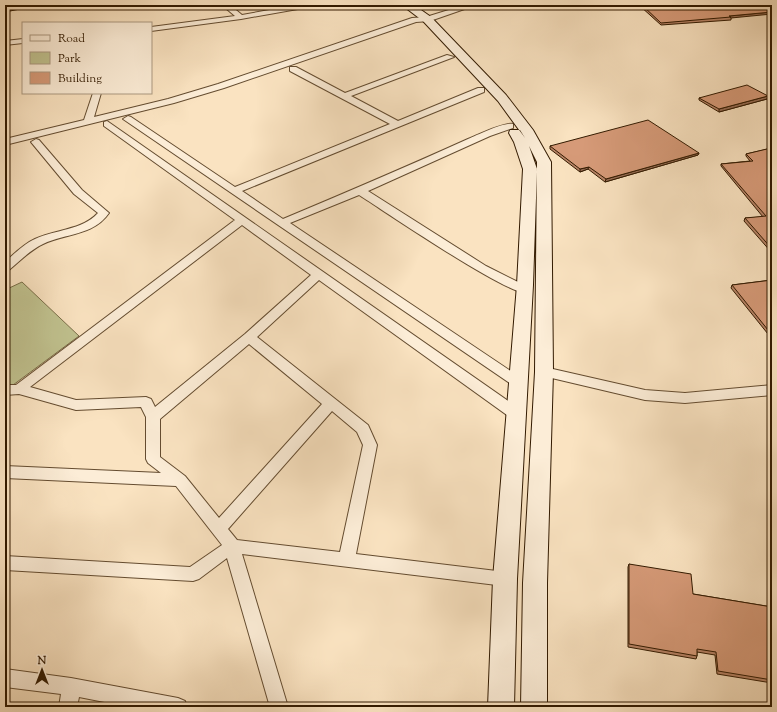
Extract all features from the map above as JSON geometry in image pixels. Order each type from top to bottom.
[{"type":"street","points":[[226,5],[241,17]]},
{"type":"street","points":[[152,29],[241,17],[304,5]]},
{"type":"street","points":[[394,5],[418,17],[502,98],[527,130],[544,162],[544,372],[536,583],[534,707]]},
{"type":"street","points":[[5,142],[170,101],[221,86],[418,17],[472,5]]},
{"type":"street","points":[[418,17],[450,57],[498,108],[521,142],[530,170],[519,383],[505,579],[501,707]]},
{"type":"street","points":[[5,150],[217,95],[293,69],[418,17]]},
{"type":"street","points":[[5,43],[22,41]]},
{"type":"street","points":[[344,96],[450,57]]},
{"type":"street","points":[[293,69],[398,124]]},
{"type":"street","points":[[234,191],[481,90]]},
{"type":"street","points":[[88,121],[97,94]]},
{"type":"street","points":[[128,119],[519,383]]},
{"type":"street","points":[[107,124],[516,414]]},
{"type":"street","points":[[282,223],[360,191],[487,134],[510,126]]},
{"type":"street","points":[[5,268],[16,258],[39,242],[85,229],[97,222],[104,214],[78,192],[36,142]]},
{"type":"street","points":[[360,191],[482,268],[524,290]]},
{"type":"street","points":[[12,389],[242,220]]},
{"type":"street","points":[[153,417],[249,337],[319,274]]},
{"type":"street","points":[[249,337],[363,429],[370,445],[347,560]]},
{"type":"street","points":[[544,372],[645,396],[686,398],[772,390]]},
{"type":"street","points":[[12,389],[76,405],[146,402],[153,417],[153,459],[180,480],[232,546],[279,707]]},
{"type":"street","points":[[219,529],[331,403]]},
{"type":"street","points":[[5,472],[180,480]]},
{"type":"street","points":[[5,563],[193,574],[232,546],[505,579]]},
{"type":"street","points":[[5,678],[71,687],[178,707]]},
{"type":"street","points":[[68,707],[71,687]]},
{"type":"green space","points":[[22,282],[79,336],[13,385],[5,385],[5,290]]},
{"type":"building","points":[[5,5],[17,5],[19,7],[5,10]]},
{"type":"building","points":[[642,5],[772,5],[772,12],[661,23]]},
{"type":"building","points":[[747,85],[768,96],[719,109],[699,98]]},
{"type":"building","points":[[648,120],[699,153],[606,179],[589,167],[580,169],[550,146]]},
{"type":"building","points":[[769,146],[772,146],[772,249],[745,218],[766,216],[721,164],[753,161],[746,154],[771,148]]},
{"type":"building","points":[[772,280],[772,335],[732,285]]},
{"type":"building","points":[[629,564],[691,574],[693,594],[772,607],[772,680],[718,671],[716,652],[697,649],[697,656],[629,644]]}]
